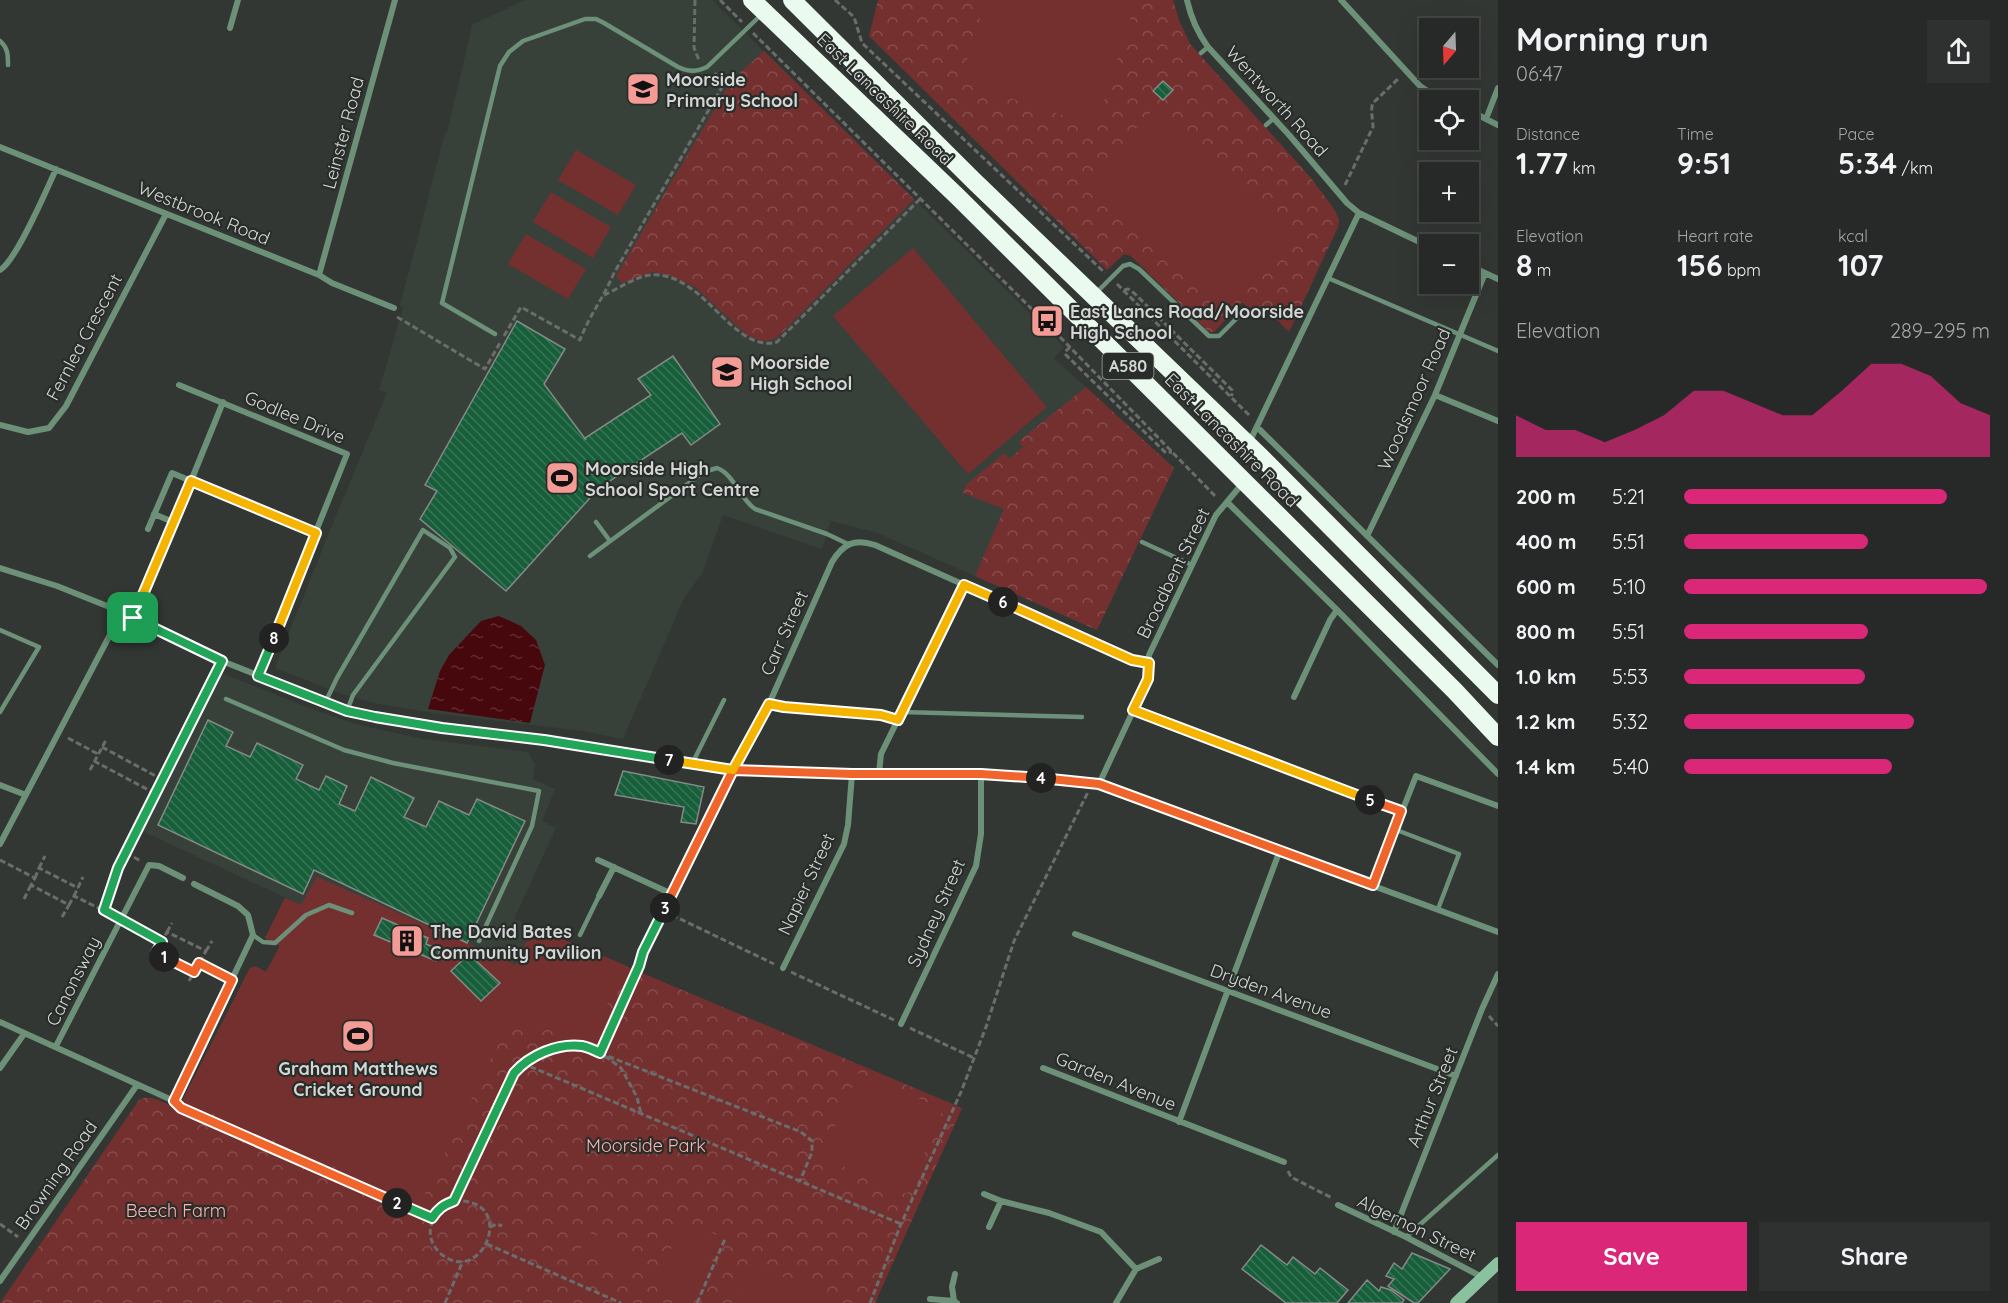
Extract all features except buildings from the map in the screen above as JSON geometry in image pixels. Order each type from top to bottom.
[{"type":"highway","name":"East Lancashire Road","points":[[792,0],[974,181],[1248,445],[1498,695]]},
{"type":"highway","name":"East Lancashire Road","points":[[758,6],[958,197],[1455,691],[1498,737]]},
{"type":"street","points":[[230,28],[238,0]]},
{"type":"street","name":"Leinster Road","points":[[319,275],[395,0]]},
{"type":"street","name":"Wentworth Road","points":[[1187,0],[1191,19],[1208,48],[1338,193],[1359,213],[1419,242]]},
{"type":"street","points":[[1341,0],[1425,90]]},
{"type":"street","points":[[1486,119],[1498,88]]},
{"type":"street","points":[[1479,116],[1498,124]]},
{"type":"street","name":"Westbrook Road","points":[[0,147],[319,275],[332,283],[394,308]]},
{"type":"street","points":[[0,270],[5,267],[19,244],[56,169]]},
{"type":"street","points":[[1248,445],[1359,213]]},
{"type":"street","name":"Fernlea Crescent","points":[[0,425],[28,432],[48,428],[66,406],[166,214]]},
{"type":"street","points":[[1479,270],[1498,279]]},
{"type":"street","name":"Woodsmoor Road","points":[[1367,536],[1435,395],[1485,273]]},
{"type":"street","name":"Godlee Drive","points":[[179,385],[346,454],[258,676]]},
{"type":"street","points":[[1435,395],[1498,421]]},
{"type":"street","points":[[133,618],[223,402]]},
{"type":"street","points":[[1257,427],[1498,665]]},
{"type":"street","points":[[148,529],[172,473],[316,533]]},
{"type":"street","name":"Broadbent Street","points":[[1096,783],[1148,679],[1149,655],[1216,515],[1244,481]]},
{"type":"street","points":[[1226,504],[1337,610],[1498,774]]},
{"type":"street","points":[[154,514],[173,522]]},
{"type":"street","points":[[848,544],[857,541],[875,545],[1132,660],[1149,663]]},
{"type":"street","name":"Carr Street","points":[[643,952],[733,770],[769,704],[832,562],[848,544]]},
{"type":"street","points":[[0,568],[57,586],[122,612],[222,661],[347,711],[406,723],[544,740],[733,770],[852,774],[981,774],[1096,783],[1498,932]]},
{"type":"street","points":[[879,773],[881,754],[964,585]]},
{"type":"street","points":[[1294,697],[1330,620],[1337,610]]},
{"type":"street","points":[[0,844],[122,612]]},
{"type":"street","name":"Napier Street","points":[[783,968],[844,844],[848,825],[852,774]]},
{"type":"street","name":"Sydney Street","points":[[901,1024],[962,900],[976,866],[981,834],[981,774]]},
{"type":"street","points":[[1373,885],[1416,776],[1498,806]]},
{"type":"street","points":[[0,785],[27,795]]},
{"type":"street","points":[[1179,1122],[1280,850]]},
{"type":"street","points":[[598,860],[672,894]]},
{"type":"street","points":[[149,865],[183,878]]},
{"type":"street","name":"Canonsway","points":[[56,1046],[149,865]]},
{"type":"street","points":[[599,896],[614,867]]},
{"type":"street","points":[[0,1022],[174,1101],[254,935],[248,915],[238,906],[194,884]]},
{"type":"street","name":"Dryden Avenue","points":[[1076,934],[1456,1076]]},
{"type":"street","name":"Arthur Street","points":[[1394,1232],[1498,974]]},
{"type":"street","points":[[0,1068],[24,1034]]},
{"type":"street","name":"Garden Avenue","points":[[1043,1068],[1284,1162]]},
{"type":"street","name":"Browning Road","points":[[0,1281],[137,1085]]},
{"type":"street","points":[[984,1194],[1001,1201],[1049,1213],[1101,1232],[1136,1269]]},
{"type":"street","points":[[989,1227],[1001,1201]]},
{"type":"street","name":"Algernon Street","points":[[1338,1205],[1394,1232],[1491,1272]]},
{"type":"street","points":[[1116,1303],[1136,1269],[1159,1259]]},
{"type":"street","points":[[1456,1303],[1491,1272]]},
{"type":"street","points":[[930,1299],[955,1302],[952,1287],[955,1274]]},
{"type":"lane","points":[[495,334],[442,303],[503,58],[523,41],[585,19],[596,19],[667,62],[687,71],[700,70],[707,67],[748,28],[758,6]]},
{"type":"lane","points":[[0,41],[8,54],[8,65]]},
{"type":"lane","points":[[1201,53],[1208,48]]},
{"type":"lane","points":[[1266,125],[1274,119]]},
{"type":"lane","points":[[1093,296],[1126,264],[1134,266],[1209,336],[1219,336],[1242,313]]},
{"type":"lane","points":[[1328,278],[1498,351]]},
{"type":"lane","points":[[590,556],[704,472],[717,468],[727,474],[749,505],[755,509],[827,534],[848,544]]},
{"type":"lane","points":[[596,522],[610,541]]},
{"type":"lane","points":[[326,703],[339,675],[423,530],[450,548],[455,557],[353,695],[347,711]]},
{"type":"lane","points":[[1142,542],[1192,565]]},
{"type":"lane","points":[[0,630],[39,647],[0,712]]},
{"type":"lane","points":[[226,699],[344,750],[393,763],[539,791],[532,826],[479,941]]},
{"type":"lane","points":[[692,764],[724,700]]},
{"type":"lane","points":[[769,704],[881,715],[898,720]]},
{"type":"lane","points":[[1133,710],[1401,811]]},
{"type":"lane","points":[[902,712],[1082,717]]},
{"type":"lane","points":[[1394,829],[1459,854],[1438,909]]},
{"type":"lane","points":[[580,934],[599,896]]},
{"type":"lane","points":[[254,935],[263,942],[275,943],[306,915],[329,905],[352,912]]},
{"type":"lane","points":[[1406,1237],[1498,1155]]},
{"type":"path","points":[[580,340],[591,313],[604,295],[614,273],[725,82],[697,58],[694,48],[695,0]]},
{"type":"path","points":[[720,0],[1226,504]]},
{"type":"path","points":[[835,0],[854,17],[862,43],[1248,412],[1257,427]]},
{"type":"path","points":[[1338,193],[1347,184],[1373,127],[1374,117],[1371,106],[1406,71]]},
{"type":"path","points":[[604,295],[644,277],[652,275],[663,277],[685,285],[706,300],[743,337],[762,344],[777,342],[920,199]]},
{"type":"path","points":[[1070,347],[1065,352],[1066,355],[1166,453],[1173,452]]},
{"type":"path","points":[[104,910],[118,868],[222,661]]},
{"type":"path","points":[[58,734],[98,754]]},
{"type":"path","points":[[90,770],[106,740]]},
{"type":"path","points":[[102,747],[163,780]]},
{"type":"path","points":[[94,761],[156,794]]},
{"type":"path","points":[[870,1303],[901,1224],[961,1092],[1014,941],[1096,783]]},
{"type":"path","points":[[126,853],[149,865]]},
{"type":"path","points":[[24,899],[45,856]]},
{"type":"path","points":[[0,860],[35,878]]},
{"type":"path","points":[[39,868],[78,888]]},
{"type":"path","points":[[62,917],[83,877]]},
{"type":"path","points":[[31,885],[69,905]]},
{"type":"path","points":[[74,896],[162,942]]},
{"type":"path","points":[[663,911],[974,1058]]},
{"type":"path","points":[[151,961],[172,923]]},
{"type":"path","points":[[167,932],[206,951]]},
{"type":"path","points":[[189,981],[212,941]]},
{"type":"path","points":[[600,1053],[639,966],[643,952]]},
{"type":"path","points":[[156,953],[194,972]]},
{"type":"path","points":[[199,963],[232,980]]},
{"type":"path","points":[[454,1201],[514,1073],[522,1064],[540,1053],[561,1047],[583,1046],[801,1132],[812,1141],[812,1152],[800,1181]]},
{"type":"path","points":[[600,1053],[621,1068],[637,1097],[640,1114]]},
{"type":"path","points":[[522,1064],[901,1224]]},
{"type":"path","points":[[174,1101],[181,1108],[432,1218]]},
{"type":"path","points":[[1284,1162],[1291,1178],[1338,1201],[1338,1205]]},
{"type":"path","points":[[454,1201],[472,1203],[487,1215],[490,1227],[488,1244],[473,1258],[463,1261],[453,1260],[443,1255],[431,1239],[432,1218],[445,1204],[454,1201]]},
{"type":"path","points":[[0,1224],[27,1243]]},
{"type":"path","points":[[490,1227],[497,1224],[502,1226]]},
{"type":"path","points":[[697,1303],[725,1239]]},
{"type":"path","points":[[488,1244],[621,1303]]},
{"type":"path","points":[[444,1303],[463,1261]]},
{"type":"shaded area","name":"Moorside High School","points":[[525,0],[712,0],[1064,347],[1054,358],[1174,468],[1097,630],[875,532],[831,521],[822,549],[723,515],[701,576],[683,600],[623,739],[583,731],[379,704],[345,695],[275,668],[387,393],[379,390],[403,308],[400,306],[445,133],[447,133],[473,22],[474,24]]},
{"type":"shaded area","points":[[219,672],[358,725],[424,739],[528,752],[535,764],[533,779],[555,789],[542,821],[556,828],[514,919],[533,927],[516,965],[317,878],[301,905],[140,830],[179,757]]},
{"type":"green space","points":[[878,0],[1173,0],[1190,44],[1311,178],[1334,209],[1339,220],[1338,227],[1289,332],[1268,311],[1260,319],[1242,302],[1214,332],[1209,332],[1131,256],[1124,254],[1107,270],[869,36]]},
{"type":"green space","points":[[986,0],[1136,0],[1096,126],[960,82]]},
{"type":"green space","points":[[764,51],[914,199],[777,338],[764,341],[748,336],[695,287],[670,275],[652,272],[622,283],[616,276],[731,81]]},
{"type":"green space","points":[[1152,111],[1292,238],[1224,314],[1083,187]]},
{"type":"green space","points":[[576,150],[636,185],[618,215],[558,180]]},
{"type":"green space","points":[[551,192],[611,227],[593,258],[533,222]]},
{"type":"green space","points":[[526,234],[586,269],[568,299],[508,264]]},
{"type":"green space","points":[[913,248],[1047,407],[968,474],[833,316]]},
{"type":"green space","points":[[1086,387],[1174,468],[1097,630],[975,576],[1004,509],[963,493],[966,485],[1004,453],[1009,459],[1023,447],[1019,441]]},
{"type":"green space","name":"Moorside Park","points":[[317,877],[516,965],[533,927],[962,1108],[875,1303],[0,1303],[139,1100],[154,1099],[178,1109],[250,968],[255,966],[266,972],[280,946],[265,938],[285,898],[301,905]]},
{"type":"green space","name":"Graham Matthews Cricket Ground","points":[[317,877],[516,965],[533,927],[625,965],[589,1045],[510,1019],[420,1204],[183,1100],[250,968],[255,966],[266,972],[280,946],[265,938],[285,898],[301,905]]},
{"type":"green space","points":[[858,1073],[943,1109],[907,1194],[822,1157]]},
{"type":"green space","points":[[683,1221],[722,1237],[693,1303],[655,1287]]},
{"type":"green space","points":[[588,1232],[641,1255],[632,1276],[579,1253]]},
{"type":"green space","points":[[749,1262],[832,1298],[830,1303],[732,1303]]},
{"type":"water","points":[[499,616],[521,626],[536,640],[545,665],[530,723],[428,709],[440,671],[449,655],[481,621]]},
{"type":"place","name":"Moorside Primary School","points":[[643,89]]},
{"type":"place","name":"East Lancs Road/Moorside High School","points":[[1047,321]]},
{"type":"place","name":"Moorside High School","points":[[727,372]]},
{"type":"place","name":"Moorside High School Sport Centre","points":[[562,478]]},
{"type":"place","name":"The David Bates Community Pavilion","points":[[407,941]]},
{"type":"place","name":"Graham Matthews Cricket Ground","points":[[358,1036]]},
{"type":"route","points":[[133,618],[191,481],[316,533],[258,676],[347,711],[375,717],[442,728],[544,740],[733,770],[769,704],[881,715],[898,720],[964,585],[1132,660],[1149,663],[1148,679],[1133,710],[1401,811],[1373,885],[1092,782],[981,774],[852,774],[733,770],[643,952],[639,966],[600,1053],[583,1046],[561,1047],[540,1053],[522,1064],[514,1073],[454,1201],[437,1210],[432,1218],[181,1108],[174,1101],[232,980],[199,963],[194,972],[156,953],[162,942],[104,910],[118,868],[222,661],[133,618]]},
{"type":"park label","name":"Beech Farm","points":[[176,1210]]}]
